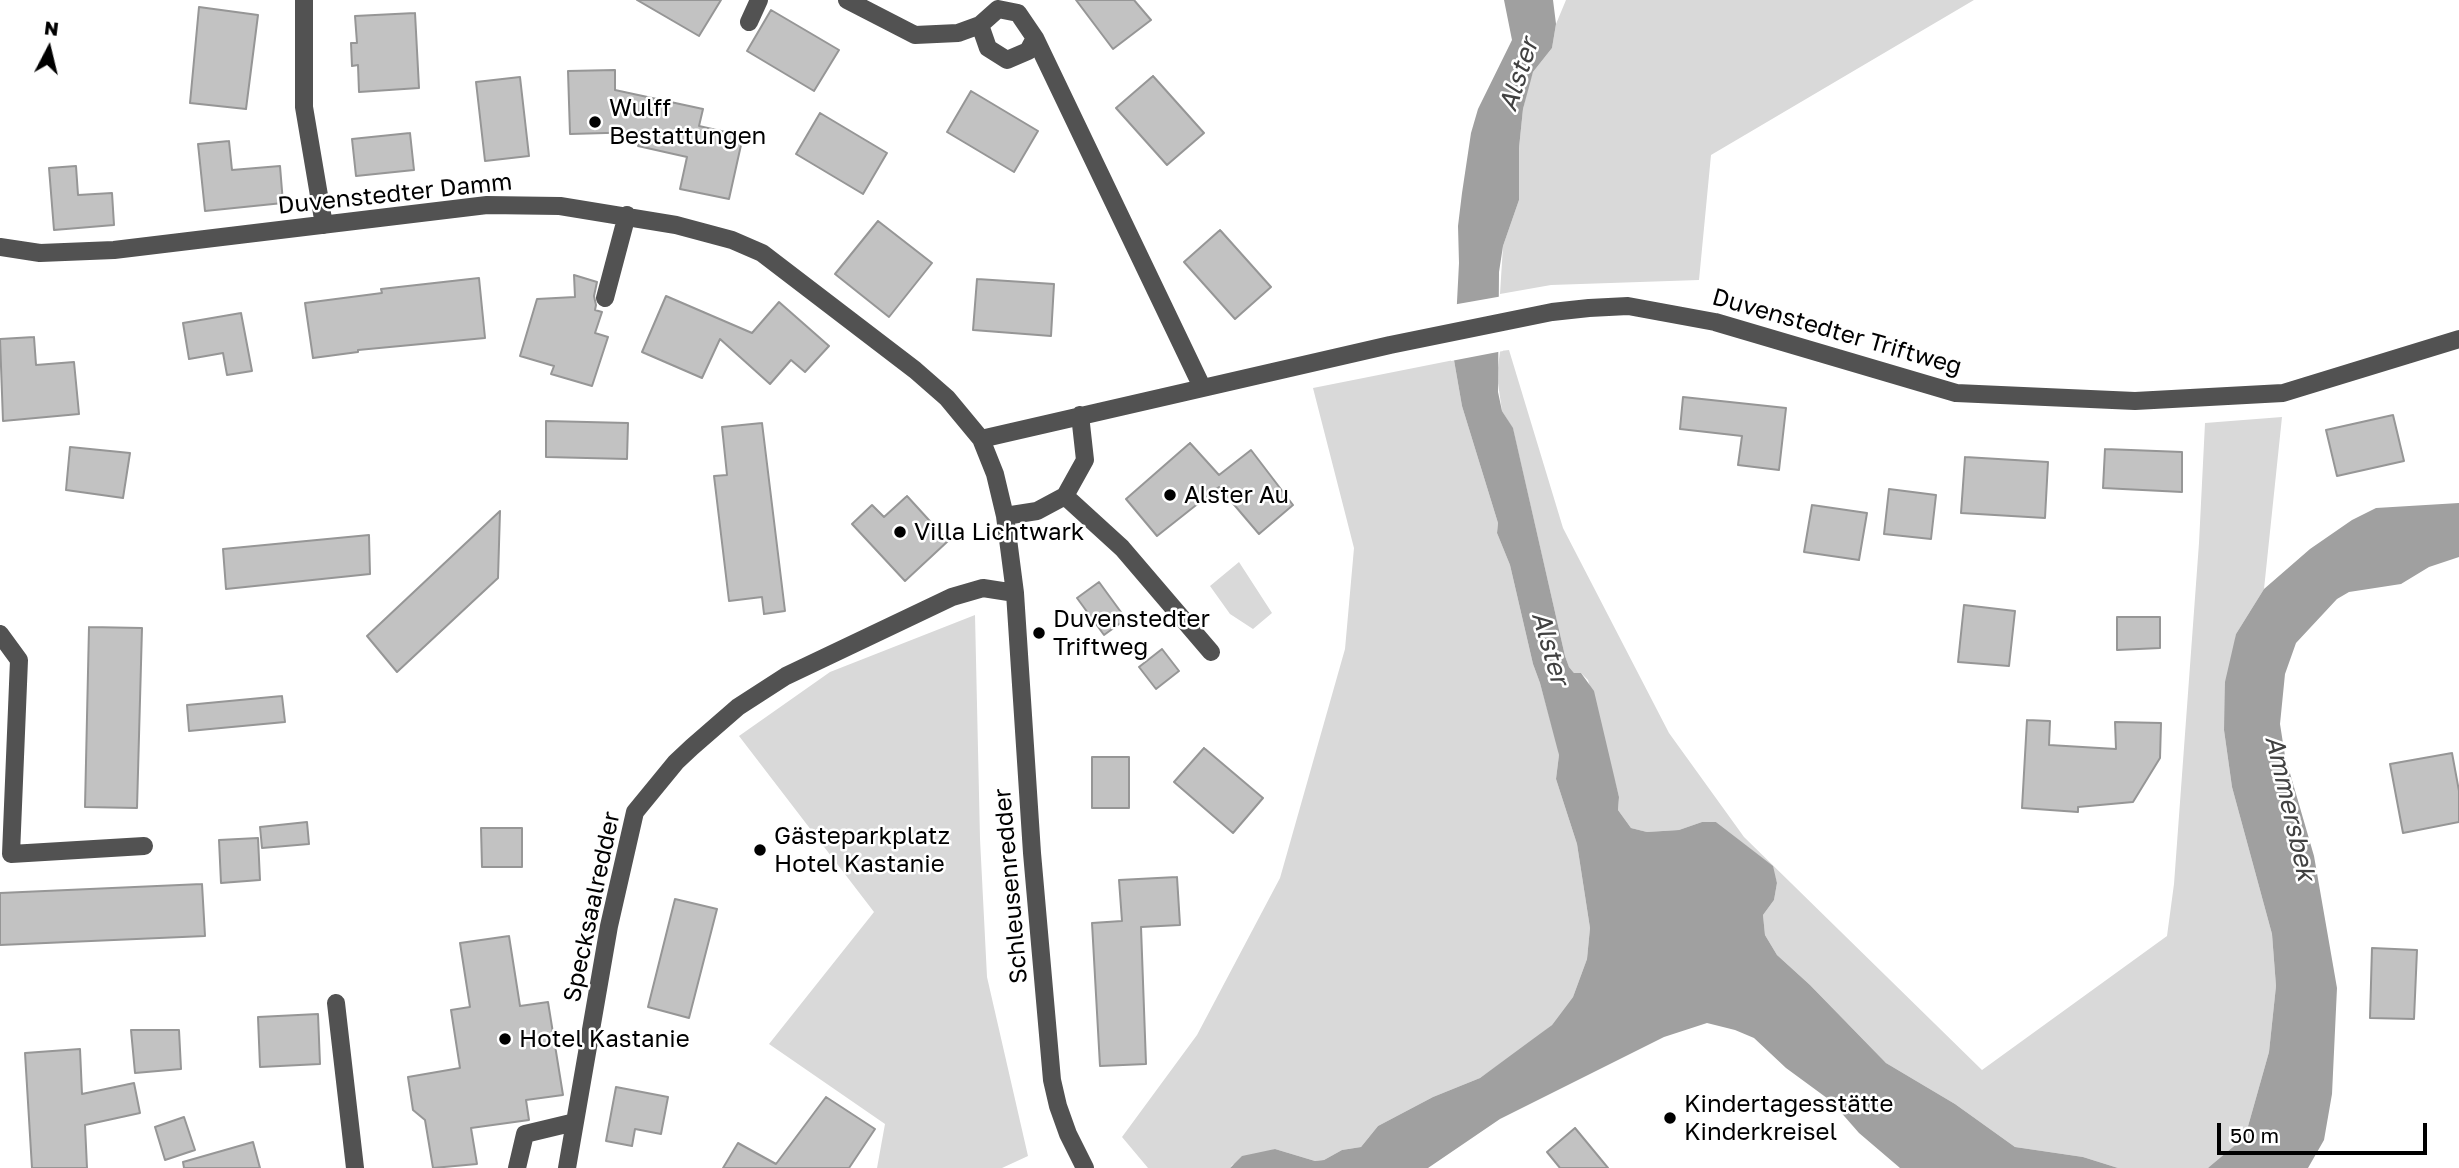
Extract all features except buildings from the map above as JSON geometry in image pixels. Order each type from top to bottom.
[{"type":"street","points":[[304,0],[304,107],[324,225]]},
{"type":"street","points":[[749,22],[759,0]]},
{"type":"street","points":[[846,0],[915,35],[958,33],[980,25],[998,9],[1018,13],[1035,38],[1202,387]]},
{"type":"street","points":[[980,25],[988,48],[1007,60],[1028,51],[1035,38]]},
{"type":"street","name":"Duvenstedter Damm","points":[[0,247],[40,253],[114,250],[487,205],[560,206],[626,215],[732,240],[762,253],[915,370],[947,398],[981,439],[995,474],[1005,516],[1015,593]]},
{"type":"street","points":[[605,298],[626,215]]},
{"type":"street","name":"Duvenstedter Triftweg","points":[[981,439],[1202,387],[1552,312],[1628,306],[1715,322],[1956,393],[2134,401],[2283,393],[2459,339]]},
{"type":"street","points":[[1005,516],[1037,511],[1065,496],[1085,460],[1080,415]]},
{"type":"street","points":[[1065,496],[1122,548],[1211,652]]},
{"type":"street","name":"Specksaalredder","points":[[567,1168],[609,926],[635,812],[676,762],[738,707],[786,676],[952,597],[983,588],[1015,593]]},
{"type":"street","name":"Schleusenredder","points":[[1015,593],[1032,853],[1052,1080],[1068,1134],[1085,1168]]},
{"type":"street","points":[[0,634],[19,660],[6,855],[144,846]]},
{"type":"street","points":[[336,1003],[355,1168]]},
{"type":"street","points":[[517,1168],[525,1134],[575,1122]]},
{"type":"shaded area","points":[[1566,0],[1974,0],[1711,155],[1699,280],[1551,285],[1500,294],[1503,246],[1519,200],[1519,148],[1523,109],[1533,72],[1552,48],[1556,24]]},
{"type":"shaded area","points":[[1509,350],[1563,528],[1669,733],[1744,837],[1982,1070],[2167,936],[2174,884],[2205,423],[2282,417],[2264,589],[2236,634],[2224,730],[2232,787],[2272,934],[2276,986],[2269,1052],[2245,1137],[2214,1166],[2118,1168],[2083,1157],[2015,1147],[1955,1104],[1886,1063],[1777,955],[1765,935],[1763,915],[1774,900],[1777,883],[1772,866],[1716,822],[1702,822],[1679,830],[1647,832],[1631,828],[1618,810],[1619,797],[1588,680],[1581,673],[1574,673],[1565,656],[1513,429],[1502,411],[1497,376],[1500,351]]},
{"type":"shaded area","points":[[1454,360],[1462,406],[1498,523],[1497,533],[1510,565],[1533,664],[1558,748],[1556,779],[1577,844],[1590,928],[1587,959],[1573,997],[1552,1025],[1480,1078],[1433,1097],[1378,1126],[1361,1147],[1342,1150],[1324,1160],[1315,1161],[1275,1149],[1230,1168],[1148,1168],[1122,1137],[1197,1035],[1280,878],[1345,649],[1354,548],[1313,388]]},
{"type":"shaded area","points":[[1239,562],[1272,613],[1253,629],[1230,614],[1210,586]]},
{"type":"shaded area","points":[[975,615],[980,839],[987,977],[1028,1156],[1002,1168],[877,1168],[885,1124],[769,1044],[874,912],[739,736],[830,672]]},
{"type":"water","name":"Alster","points":[[1504,0],[1553,0],[1556,24],[1552,48],[1533,72],[1523,109],[1519,148],[1519,200],[1503,246],[1499,272],[1498,392],[1502,411],[1513,428],[1565,656],[1569,667],[1574,673],[1581,673],[1594,691],[1619,797],[1618,810],[1631,828],[1647,832],[1679,830],[1702,822],[1716,822],[1773,866],[1777,883],[1774,900],[1763,915],[1765,935],[1777,955],[1886,1063],[1955,1104],[2015,1147],[2083,1157],[2118,1168],[1900,1168],[1859,1133],[1831,1101],[1786,1068],[1754,1038],[1707,1023],[1664,1037],[1500,1119],[1428,1168],[1230,1168],[1242,1156],[1275,1149],[1315,1161],[1324,1160],[1342,1150],[1361,1147],[1378,1126],[1433,1097],[1480,1078],[1552,1025],[1573,997],[1587,959],[1590,928],[1577,844],[1556,779],[1559,755],[1533,664],[1510,565],[1497,533],[1498,523],[1462,406],[1454,360],[1459,263],[1458,226],[1462,193],[1471,133],[1478,109],[1512,40]]},
{"type":"water","name":"Ammersbek","points":[[2459,503],[2459,557],[2429,567],[2401,584],[2349,592],[2337,599],[2296,643],[2285,674],[2280,724],[2285,756],[2314,856],[2337,988],[2332,1094],[2324,1140],[2308,1168],[2208,1168],[2245,1137],[2269,1052],[2276,986],[2272,934],[2232,787],[2224,730],[2225,682],[2236,634],[2264,589],[2310,549],[2352,520],[2376,508]]},
{"type":"pier","points":[[1503,296],[1503,351],[1451,361],[1452,305]]},
{"type":"place","name":"Wulff Bestattungen","points":[[595,122]]},
{"type":"place","name":"Alster Au","points":[[1170,495]]},
{"type":"place","name":"Villa Lichtwark","points":[[900,532]]},
{"type":"place","name":"Duvenstedter Triftweg","points":[[1039,633]]},
{"type":"place","name":"Gästeparkplatz Hotel Kastanie","points":[[760,850]]},
{"type":"place","name":"Hotel Kastanie","points":[[505,1039]]},
{"type":"place","name":"Kindertagesstätte Kinderkreisel","points":[[1670,1118]]}]
